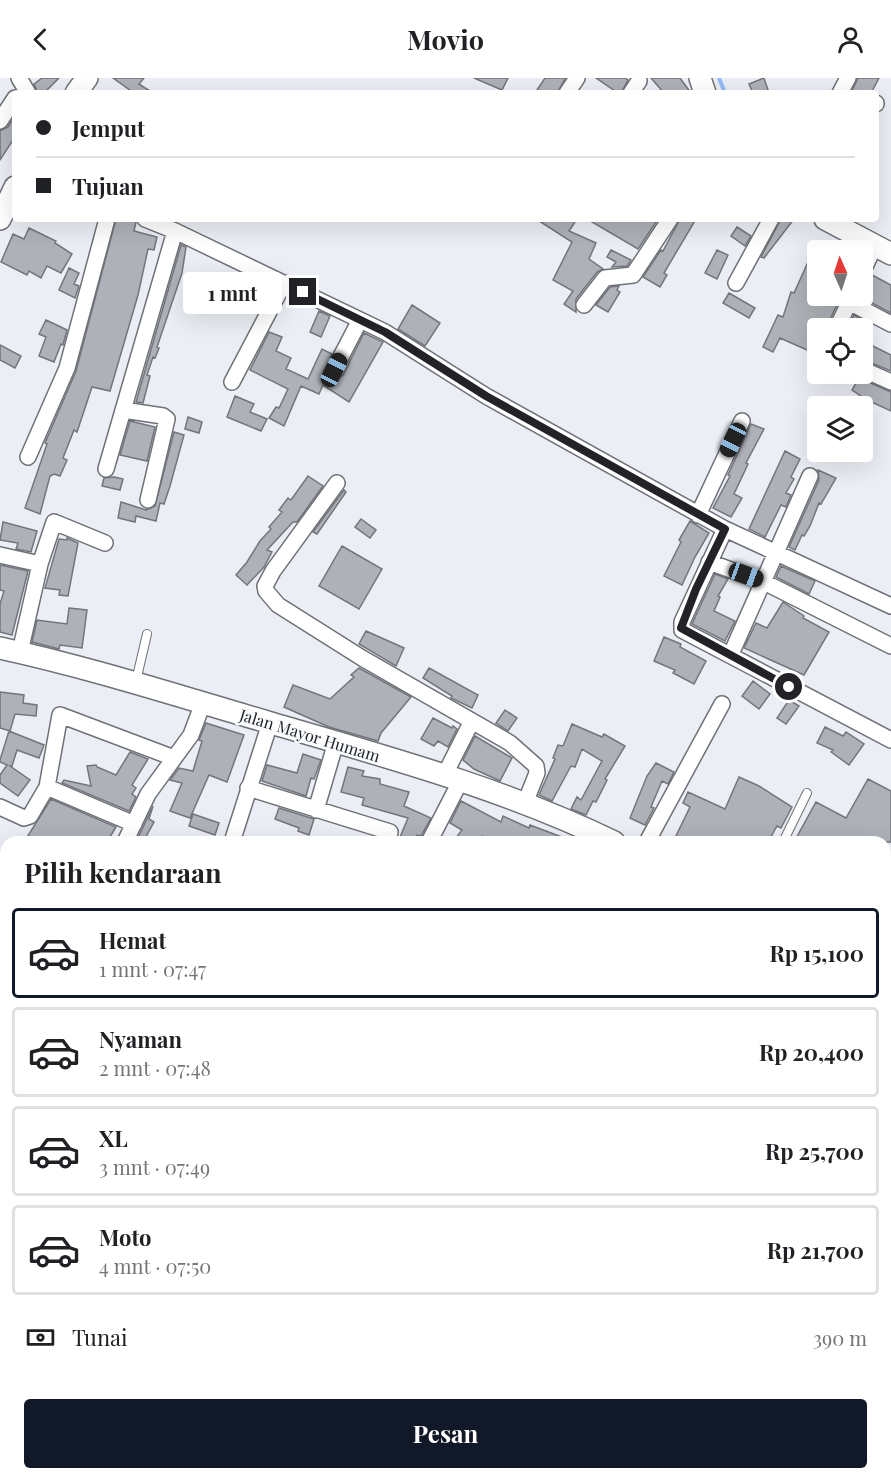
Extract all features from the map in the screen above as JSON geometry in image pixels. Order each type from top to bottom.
[{"type":"main road","points":[[0,219],[12,193]]},
{"type":"main road","points":[[831,222],[883,250]]},
{"type":"main road","name":"Jalan Mayor Humam","points":[[5,650],[136,682],[336,742],[525,803],[600,836]]},
{"type":"street","points":[[0,121],[12,103]]},
{"type":"street","points":[[28,457],[67,368],[106,222]]},
{"type":"street","points":[[152,222],[385,332],[486,396],[725,529],[891,606]]},
{"type":"street","points":[[584,305],[605,278],[633,275],[668,222]]},
{"type":"street","points":[[736,283],[769,222]]},
{"type":"street","points":[[106,469],[175,231]]},
{"type":"street","points":[[232,382],[284,283]]},
{"type":"street","points":[[862,306],[891,324]]},
{"type":"street","points":[[334,370],[360,320]]},
{"type":"street","points":[[873,374],[891,382]]},
{"type":"street","points":[[123,410],[163,416],[167,419],[148,500]]},
{"type":"street","points":[[698,514],[742,421]]},
{"type":"street","points":[[732,654],[810,476]]},
{"type":"street","points":[[337,483],[266,581],[266,591],[278,605],[293,616],[510,743],[536,766],[537,773],[525,803]]},
{"type":"street","points":[[5,650],[40,564],[54,522],[105,543]]},
{"type":"street","points":[[725,529],[681,628],[891,740]]},
{"type":"street","points":[[0,555],[40,564]]},
{"type":"street","points":[[709,561],[765,582],[891,646]]},
{"type":"street","points":[[128,836],[148,794],[191,735],[203,703]]},
{"type":"street","points":[[650,836],[722,704]]},
{"type":"street","points":[[0,807],[27,818],[47,787],[60,715],[174,758]]},
{"type":"street","points":[[431,836],[472,721]]},
{"type":"street","points":[[234,836],[270,723]]},
{"type":"street","points":[[316,810],[336,742]]},
{"type":"street","points":[[47,787],[134,824]]},
{"type":"street","points":[[248,788],[390,832],[389,836]]},
{"type":"lane","points":[[136,682],[147,634]]},
{"type":"lane","points":[[786,836],[807,793]]},
{"type":"building","points":[[42,78],[59,78],[47,90],[37,90],[34,84]]},
{"type":"building","points":[[113,78],[144,78],[139,84],[148,90],[130,90]]},
{"type":"building","points":[[474,78],[508,78],[502,90]]},
{"type":"building","points":[[545,78],[565,79],[559,90],[537,90]]},
{"type":"building","points":[[596,78],[625,78],[628,80],[623,90],[614,90]]},
{"type":"building","points":[[651,78],[680,78],[689,90],[661,90]]},
{"type":"building","points":[[764,78],[768,90],[752,90],[749,84]]},
{"type":"building","points":[[858,78],[879,78],[873,90],[852,90]]},
{"type":"building","points":[[12,121],[12,142],[0,160],[0,131],[8,127]]},
{"type":"building","points":[[115,222],[136,222],[134,231],[157,237],[154,250],[148,249],[138,295],[110,391],[92,387],[77,432],[74,430],[63,458],[67,460],[60,476],[54,474],[50,476],[40,514],[25,508],[47,444],[45,443],[76,371]]},
{"type":"building","points":[[541,222],[575,222],[569,231],[596,243],[589,259],[603,269],[597,272],[576,299],[576,312],[564,304],[573,291],[553,280],[572,242]]},
{"type":"building","points":[[592,222],[656,222],[638,249]]},
{"type":"building","points":[[678,222],[694,222],[664,273],[667,275],[660,287],[643,277],[661,250],[663,251]]},
{"type":"building","points":[[779,222],[792,222],[764,258],[761,257]]},
{"type":"building","points":[[737,227],[751,236],[745,246],[731,236]]},
{"type":"building","points":[[29,228],[56,241],[55,243],[72,254],[61,273],[47,266],[41,278],[29,271],[27,275],[1,262],[13,234],[24,239]]},
{"type":"building","points":[[181,245],[186,247],[182,273],[157,347],[159,348],[155,358],[153,357],[147,375],[150,376],[143,403],[136,402]]},
{"type":"building","points":[[611,250],[631,260],[627,266],[612,267],[616,262],[607,257]]},
{"type":"building","points":[[717,250],[728,255],[717,279],[705,273]]},
{"type":"building","points":[[807,264],[807,306],[836,306],[831,318],[807,318],[807,350],[780,338],[773,352],[763,347],[778,315],[783,317],[791,292],[794,293]]},
{"type":"building","points":[[69,268],[79,273],[74,284],[79,286],[75,298],[59,290]]},
{"type":"building","points":[[873,276],[891,285],[891,313],[873,303]]},
{"type":"building","points":[[619,286],[617,290],[620,292],[608,312],[596,305],[610,287]]},
{"type":"building","points":[[729,293],[755,308],[749,318],[723,303]]},
{"type":"building","points":[[412,305],[440,323],[425,346],[398,329]]},
{"type":"building","points":[[319,311],[330,316],[321,337],[310,332]]},
{"type":"building","points":[[46,320],[67,330],[63,345],[61,344],[54,362],[39,356],[46,337],[39,334]]},
{"type":"building","points":[[269,332],[282,337],[276,351],[291,358],[286,369],[308,379],[322,349],[332,354],[324,371],[329,378],[335,380],[343,375],[364,333],[383,342],[349,402],[323,385],[319,394],[301,386],[284,426],[269,418],[276,407],[279,408],[288,389],[250,370]]},
{"type":"building","points":[[0,345],[21,356],[15,368],[0,360]]},
{"type":"building","points":[[873,346],[891,355],[891,371],[873,364]]},
{"type":"building","points":[[856,384],[873,384],[891,392],[891,411],[873,403],[873,396],[861,396],[852,390]]},
{"type":"building","points":[[235,396],[254,404],[250,412],[267,419],[261,431],[227,417]]},
{"type":"building","points":[[188,417],[202,422],[199,433],[185,429]]},
{"type":"building","points":[[130,421],[155,427],[147,461],[120,455]]},
{"type":"building","points":[[751,424],[764,429],[746,463],[748,464],[734,494],[742,498],[731,517],[713,508],[730,476],[728,475]]},
{"type":"building","points":[[174,432],[184,435],[170,486],[164,504],[160,503],[156,521],[136,516],[135,522],[118,518],[121,502],[146,510],[155,506]]},
{"type":"building","points":[[785,451],[800,459],[791,477],[794,479],[786,493],[791,495],[786,507],[781,505],[765,537],[749,529]]},
{"type":"building","points":[[818,470],[836,478],[821,504],[819,503],[810,526],[804,536],[802,535],[795,550],[789,547],[819,480]]},
{"type":"building","points":[[308,476],[323,486],[297,522],[293,522],[267,550],[272,552],[264,567],[247,585],[236,575],[271,529],[269,527],[282,512],[279,510],[288,498],[291,500]]},
{"type":"building","points":[[104,478],[123,479],[120,490],[102,486]]},
{"type":"building","points":[[344,490],[346,492],[317,534],[313,532]]},
{"type":"building","points":[[361,519],[376,530],[370,538],[355,527]]},
{"type":"building","points":[[690,521],[709,533],[682,585],[664,576],[681,542],[679,540]]},
{"type":"building","points":[[3,522],[37,531],[31,552],[16,549],[18,543],[0,540]]},
{"type":"building","points":[[67,538],[78,543],[68,596],[59,595],[60,590],[45,588],[59,539],[67,540]]},
{"type":"building","points":[[342,546],[382,569],[359,609],[319,586]]},
{"type":"building","points":[[0,565],[28,571],[12,635],[0,632],[0,604],[4,591],[0,590]]},
{"type":"building","points":[[781,566],[815,581],[809,594],[776,577]]},
{"type":"building","points":[[715,574],[728,579],[718,596],[720,597],[714,611],[735,621],[725,641],[692,624]]},
{"type":"building","points":[[783,602],[804,616],[803,618],[829,632],[804,675],[744,648],[756,623],[767,628]]},
{"type":"building","points":[[69,608],[87,610],[82,648],[60,645],[59,649],[32,642],[37,620],[67,624]]},
{"type":"building","points":[[366,631],[404,648],[396,666],[359,644]]},
{"type":"building","points":[[664,637],[681,644],[680,647],[706,661],[694,684],[673,673],[675,670],[654,661]]},
{"type":"building","points":[[359,668],[411,697],[381,733],[378,741],[329,727],[284,707],[293,685],[330,699],[354,677],[351,675]]},
{"type":"building","points":[[429,668],[478,695],[472,708],[451,698],[452,696],[423,678]]},
{"type":"building","points":[[753,681],[770,694],[759,709],[742,696]]},
{"type":"building","points":[[0,692],[24,695],[23,703],[37,705],[36,716],[15,714],[10,731],[0,728]]},
{"type":"building","points":[[789,700],[799,706],[786,724],[777,718]]},
{"type":"building","points":[[505,710],[517,718],[508,731],[496,723]]},
{"type":"building","points":[[433,718],[457,729],[448,747],[438,741],[434,746],[421,739]]},
{"type":"building","points":[[206,723],[244,735],[227,782],[209,775],[190,818],[170,811],[182,783],[170,780],[179,768],[193,771],[202,741],[199,740]]},
{"type":"building","points":[[572,724],[602,737],[604,734],[625,746],[605,779],[607,780],[596,802],[593,801],[586,815],[571,809],[577,797],[581,800],[602,761],[582,749],[575,767],[571,766],[552,801],[539,795],[555,759],[553,758],[558,745],[563,746]]},
{"type":"building","points":[[825,727],[843,736],[846,732],[864,744],[849,765],[831,752],[833,750],[817,743]]},
{"type":"building","points":[[9,731],[44,745],[39,758],[17,750],[12,766],[10,766],[30,780],[18,796],[0,783],[0,775],[7,765],[0,760]]},
{"type":"building","points":[[475,736],[512,758],[500,781],[474,769],[463,760]]},
{"type":"building","points":[[130,752],[148,759],[132,785],[136,788],[132,794],[136,797],[129,811],[62,783],[64,780],[91,786],[87,766],[96,765],[116,775]]},
{"type":"building","points":[[303,754],[321,760],[314,779],[311,778],[306,796],[262,781],[267,765],[297,773]]},
{"type":"building","points":[[656,763],[674,772],[668,784],[662,781],[651,807],[654,808],[645,825],[630,818],[647,776]]},
{"type":"building","points":[[348,767],[364,771],[362,776],[380,779],[380,784],[409,792],[404,806],[431,818],[421,836],[400,836],[408,818],[362,805],[364,798],[341,792]]},
{"type":"building","points":[[739,777],[759,786],[792,807],[781,828],[777,826],[771,836],[676,836],[690,807],[683,803],[688,792],[725,809]]},
{"type":"building","points":[[868,779],[891,791],[891,836],[797,836],[816,802],[846,818]]},
{"type":"building","points":[[51,799],[116,827],[111,836],[28,836]]},
{"type":"building","points":[[461,801],[501,822],[503,816],[529,828],[530,825],[559,836],[458,836],[462,830],[450,823]]},
{"type":"building","points":[[153,806],[149,819],[154,822],[146,836],[139,836]]},
{"type":"building","points":[[279,808],[314,819],[309,835],[298,831],[299,828],[275,819]]},
{"type":"building","points":[[193,814],[219,823],[215,835],[189,826]]},
{"type":"waterway","points":[[719,78],[724,90]]},
{"type":"route","points":[[303,292],[385,332],[486,396],[725,529],[696,589],[681,628],[789,687]]}]
